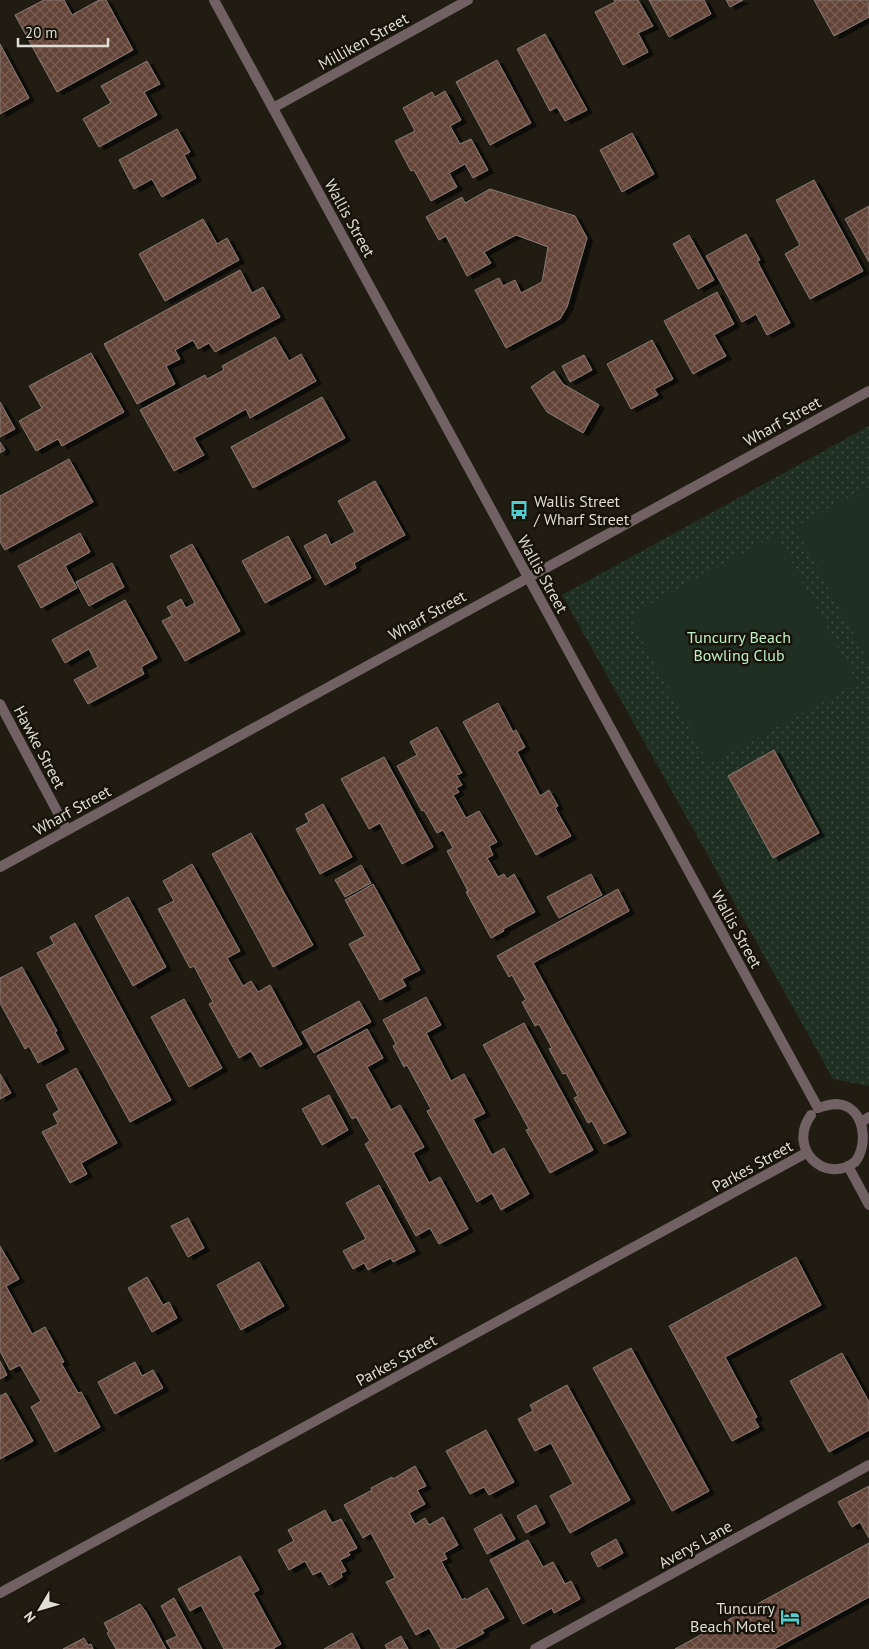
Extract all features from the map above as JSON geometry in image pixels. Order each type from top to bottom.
[{"type":"street","name":"Wallis Street","points":[[214,0],[528,577],[814,1112]]},
{"type":"street","name":"Milliken Street","points":[[273,108],[468,0]]},
{"type":"street","name":"Wharf Street","points":[[0,867],[869,391]]},
{"type":"street","name":"Hawke Street","points":[[0,704],[68,830]]},
{"type":"street","points":[[838,1104],[848,1107],[866,1119],[866,1142],[863,1152],[856,1161],[839,1169],[820,1166],[812,1160],[806,1153],[802,1133],[804,1123],[814,1112],[828,1105],[838,1104]]},
{"type":"street","name":"Parkes Street","points":[[0,1593],[806,1153]]},
{"type":"street","points":[[848,1166],[869,1205]]},
{"type":"street","name":"Averys Lane","points":[[535,1649],[869,1465]]},
{"type":"green space","name":"Tuncurry Beach Bowling Club","points":[[869,426],[869,1086],[833,1079],[562,595]]},
{"type":"green space","points":[[869,487],[869,662],[795,527]]},
{"type":"green space","points":[[777,535],[857,683],[709,764],[629,616]]},
{"type":"building","points":[[44,0],[64,0],[72,15],[99,0],[106,0],[133,50],[57,92],[15,15]]},
{"type":"building","points":[[614,0],[638,0],[653,26],[638,33],[648,52],[623,65],[595,12],[615,2]]},
{"type":"building","points":[[649,0],[704,0],[711,14],[669,37]]},
{"type":"building","points":[[726,0],[743,0],[730,7]]},
{"type":"building","points":[[814,0],[868,0],[869,17],[834,36]]},
{"type":"building","points":[[545,34],[587,110],[565,121],[557,107],[550,111],[517,49]]},
{"type":"building","points":[[0,44],[29,98],[0,114]]},
{"type":"building","points":[[497,60],[531,123],[490,145],[456,82]]},
{"type":"building","points":[[147,61],[160,84],[144,92],[157,115],[99,147],[83,119],[111,103],[101,86]]},
{"type":"building","points":[[445,91],[461,120],[450,126],[460,144],[471,139],[488,170],[473,178],[465,164],[449,173],[457,187],[431,201],[414,170],[411,171],[395,141],[415,131],[403,108],[432,92],[435,97]]},
{"type":"building","points":[[177,129],[190,152],[184,155],[196,178],[162,197],[152,179],[134,189],[119,160]]},
{"type":"building","points":[[632,133],[654,174],[622,192],[600,150]]},
{"type":"building","points":[[814,180],[863,271],[810,299],[785,254],[800,245],[776,200]]},
{"type":"building","points":[[490,189],[575,216],[587,238],[567,307],[560,319],[506,348],[475,290],[499,278],[503,286],[515,280],[521,293],[542,282],[548,247],[516,235],[484,252],[491,263],[467,276],[446,236],[439,240],[426,217],[462,197],[465,203]]},
{"type":"building","points":[[869,206],[869,262],[845,219]]},
{"type":"building","points":[[203,219],[217,244],[227,238],[239,260],[165,301],[139,254]]},
{"type":"building","points":[[746,234],[760,260],[757,261],[790,323],[767,335],[756,314],[742,322],[706,256]]},
{"type":"building","points":[[689,235],[714,280],[698,289],[673,244]]},
{"type":"building","points":[[240,270],[252,293],[263,287],[280,317],[215,352],[209,343],[198,349],[193,340],[175,350],[180,359],[166,366],[175,384],[137,404],[104,344]]},
{"type":"building","points":[[717,292],[734,324],[714,335],[726,356],[693,374],[664,321]]},
{"type":"building","points":[[275,337],[289,361],[301,354],[316,381],[250,418],[246,409],[194,438],[204,455],[174,471],[140,410],[205,375],[207,379],[224,370],[222,366]]},
{"type":"building","points":[[652,340],[673,379],[654,389],[658,395],[631,409],[607,364]]},
{"type":"building","points":[[91,353],[124,412],[62,446],[58,439],[36,451],[19,421],[42,408],[29,386]]},
{"type":"building","points":[[584,355],[592,370],[570,382],[562,366]]},
{"type":"building","points":[[554,371],[563,384],[599,405],[583,433],[547,412],[531,387]]},
{"type":"building","points":[[322,397],[345,438],[253,488],[231,447]]},
{"type":"building","points":[[0,402],[15,429],[0,437]]},
{"type":"building","points":[[0,442],[5,450],[0,453]]},
{"type":"building","points":[[69,459],[93,502],[5,550],[0,542],[0,496]]},
{"type":"building","points":[[375,481],[405,535],[354,563],[356,568],[325,585],[304,546],[326,534],[331,545],[355,532],[338,501]]},
{"type":"building","points":[[80,533],[90,552],[65,566],[77,588],[41,608],[18,566]]},
{"type":"building","points":[[288,536],[311,578],[265,603],[242,561]]},
{"type":"building","points":[[192,544],[240,631],[185,661],[162,621],[172,616],[167,607],[181,599],[186,608],[195,603],[170,556]]},
{"type":"building","points":[[112,563],[124,587],[89,606],[76,582]]},
{"type":"building","points":[[125,600],[157,658],[141,667],[144,674],[88,704],[74,680],[98,667],[89,649],[65,663],[52,640]]},
{"type":"building","points":[[498,703],[513,732],[516,730],[525,747],[517,752],[540,796],[549,790],[558,806],[555,808],[571,836],[536,855],[463,722]]},
{"type":"building","points":[[437,727],[462,773],[456,775],[462,785],[456,788],[459,792],[453,795],[466,818],[479,811],[497,842],[489,846],[493,855],[487,858],[498,877],[504,874],[507,879],[514,874],[535,912],[503,929],[504,931],[491,938],[466,892],[468,891],[447,851],[453,848],[443,830],[437,833],[424,810],[422,811],[397,766],[417,755],[410,742]]},
{"type":"building","points":[[774,750],[819,833],[773,858],[728,776]]},
{"type":"building","points":[[384,757],[433,847],[402,864],[380,823],[369,829],[341,779]]},
{"type":"building","points":[[323,804],[352,857],[320,874],[296,829],[309,822],[305,814]]},
{"type":"building","points":[[251,833],[313,945],[273,967],[212,854]]},
{"type":"building","points":[[192,864],[240,951],[227,958],[243,986],[251,981],[258,992],[270,985],[302,1044],[260,1067],[251,1051],[239,1058],[209,1004],[213,1002],[194,966],[190,968],[158,909],[174,901],[163,881]]},
{"type":"building","points":[[361,865],[371,883],[345,897],[335,880]]},
{"type":"building","points":[[591,874],[602,895],[559,918],[547,897]]},
{"type":"building","points":[[373,884],[420,970],[402,979],[406,986],[380,1000],[349,944],[365,936],[345,900]]},
{"type":"building","points":[[618,889],[629,911],[533,963],[626,1133],[604,1144],[592,1121],[588,1123],[574,1098],[578,1096],[566,1073],[563,1074],[549,1049],[552,1048],[539,1024],[535,1026],[522,1002],[526,1000],[512,975],[509,977],[497,956]]},
{"type":"building","points":[[128,897],[166,967],[133,986],[95,916]]},
{"type":"building","points":[[75,923],[171,1100],[130,1122],[37,953],[54,944],[50,937]]},
{"type":"building","points":[[22,967],[57,1031],[55,1032],[64,1049],[38,1063],[29,1046],[25,1049],[0,1003],[0,978]]},
{"type":"building","points":[[426,997],[441,1025],[426,1033],[451,1081],[464,1074],[485,1113],[473,1119],[492,1155],[504,1148],[529,1194],[501,1210],[492,1193],[477,1202],[427,1111],[431,1109],[407,1065],[404,1067],[393,1046],[396,1044],[383,1020]]},
{"type":"building","points":[[184,999],[222,1068],[189,1087],[151,1017]]},
{"type":"building","points":[[359,1001],[371,1022],[314,1053],[302,1032]]},
{"type":"building","points":[[524,1023],[593,1150],[550,1173],[526,1130],[529,1129],[483,1045]]},
{"type":"building","points":[[367,1029],[383,1058],[367,1067],[391,1110],[400,1105],[424,1147],[413,1153],[429,1183],[440,1177],[468,1229],[439,1244],[430,1228],[416,1236],[365,1144],[370,1141],[356,1117],[352,1119],[317,1056]]},
{"type":"building","points":[[76,1068],[117,1143],[81,1163],[87,1174],[70,1183],[42,1132],[58,1124],[53,1114],[59,1110],[46,1085]]},
{"type":"building","points":[[0,1074],[11,1093],[0,1099]]},
{"type":"building","points":[[329,1095],[348,1130],[322,1145],[302,1109]]},
{"type":"building","points":[[379,1185],[415,1251],[393,1262],[391,1258],[368,1270],[364,1263],[353,1269],[343,1251],[366,1239],[346,1203]]},
{"type":"building","points":[[188,1218],[204,1248],[188,1257],[171,1226]]},
{"type":"building","points":[[0,1246],[19,1279],[6,1286],[32,1334],[45,1327],[64,1362],[61,1363],[78,1393],[81,1392],[100,1427],[55,1452],[31,1407],[41,1401],[20,1365],[10,1370],[0,1351]]},
{"type":"building","points":[[796,1257],[821,1305],[725,1357],[757,1417],[754,1419],[759,1427],[732,1441],[669,1326]]},
{"type":"building","points":[[259,1262],[284,1306],[241,1330],[217,1285]]},
{"type":"building","points":[[147,1277],[163,1305],[169,1302],[177,1318],[152,1332],[128,1288]]},
{"type":"building","points":[[631,1348],[709,1491],[672,1511],[593,1368]]},
{"type":"building","points":[[842,1353],[869,1402],[869,1430],[829,1452],[790,1381]]},
{"type":"building","points":[[0,1361],[7,1375],[0,1379]]},
{"type":"building","points":[[135,1362],[142,1376],[153,1370],[163,1388],[115,1414],[98,1382]]},
{"type":"building","points":[[567,1385],[630,1500],[570,1533],[550,1496],[573,1484],[551,1443],[535,1451],[518,1419],[533,1411],[530,1405]]},
{"type":"building","points":[[6,1393],[33,1441],[0,1459],[0,1396]]},
{"type":"building","points":[[486,1430],[514,1482],[489,1495],[484,1487],[470,1494],[446,1451]]},
{"type":"building","points":[[415,1466],[426,1486],[417,1490],[425,1504],[409,1513],[415,1524],[425,1518],[429,1525],[443,1517],[458,1545],[444,1553],[447,1559],[441,1561],[462,1600],[465,1598],[466,1600],[487,1588],[504,1618],[482,1630],[484,1633],[454,1649],[441,1649],[429,1628],[416,1635],[386,1582],[395,1578],[371,1533],[363,1538],[344,1505],[372,1490],[371,1488],[392,1477],[393,1479]]},
{"type":"building","points":[[869,1486],[869,1538],[860,1522],[852,1527],[838,1502]]},
{"type":"building","points":[[536,1505],[545,1523],[526,1533],[517,1516]]},
{"type":"building","points":[[325,1510],[332,1523],[341,1519],[357,1548],[348,1552],[350,1555],[340,1560],[346,1571],[341,1573],[342,1577],[329,1585],[321,1571],[313,1575],[305,1561],[289,1570],[278,1550],[294,1541],[288,1530]]},
{"type":"building","points":[[501,1514],[515,1539],[487,1554],[474,1529]]},
{"type":"building","points":[[616,1539],[623,1553],[598,1567],[591,1553]]},
{"type":"building","points":[[528,1540],[543,1567],[553,1562],[565,1584],[571,1581],[580,1599],[554,1613],[552,1608],[523,1624],[490,1560]]},
{"type":"building","points":[[869,1543],[869,1597],[774,1649],[675,1649]]},
{"type":"building","points":[[240,1556],[259,1590],[253,1593],[281,1644],[274,1649],[224,1649],[201,1605],[190,1611],[178,1589]]},
{"type":"building","points":[[174,1598],[202,1649],[171,1649],[166,1641],[177,1636],[161,1606]]},
{"type":"building","points":[[140,1604],[166,1649],[116,1649],[104,1623]]},
{"type":"building","points":[[352,1633],[360,1649],[324,1649]]},
{"type":"building","points":[[401,1636],[408,1649],[387,1649],[385,1645]]},
{"type":"building","points":[[84,1638],[88,1645],[91,1644],[93,1649],[63,1649]]},
{"type":"place","name":"Wallis Street / Wharf Street","points":[[519,510]]},
{"type":"place","name":"Tuncurry Beach Motel","points":[[790,1617]]}]
